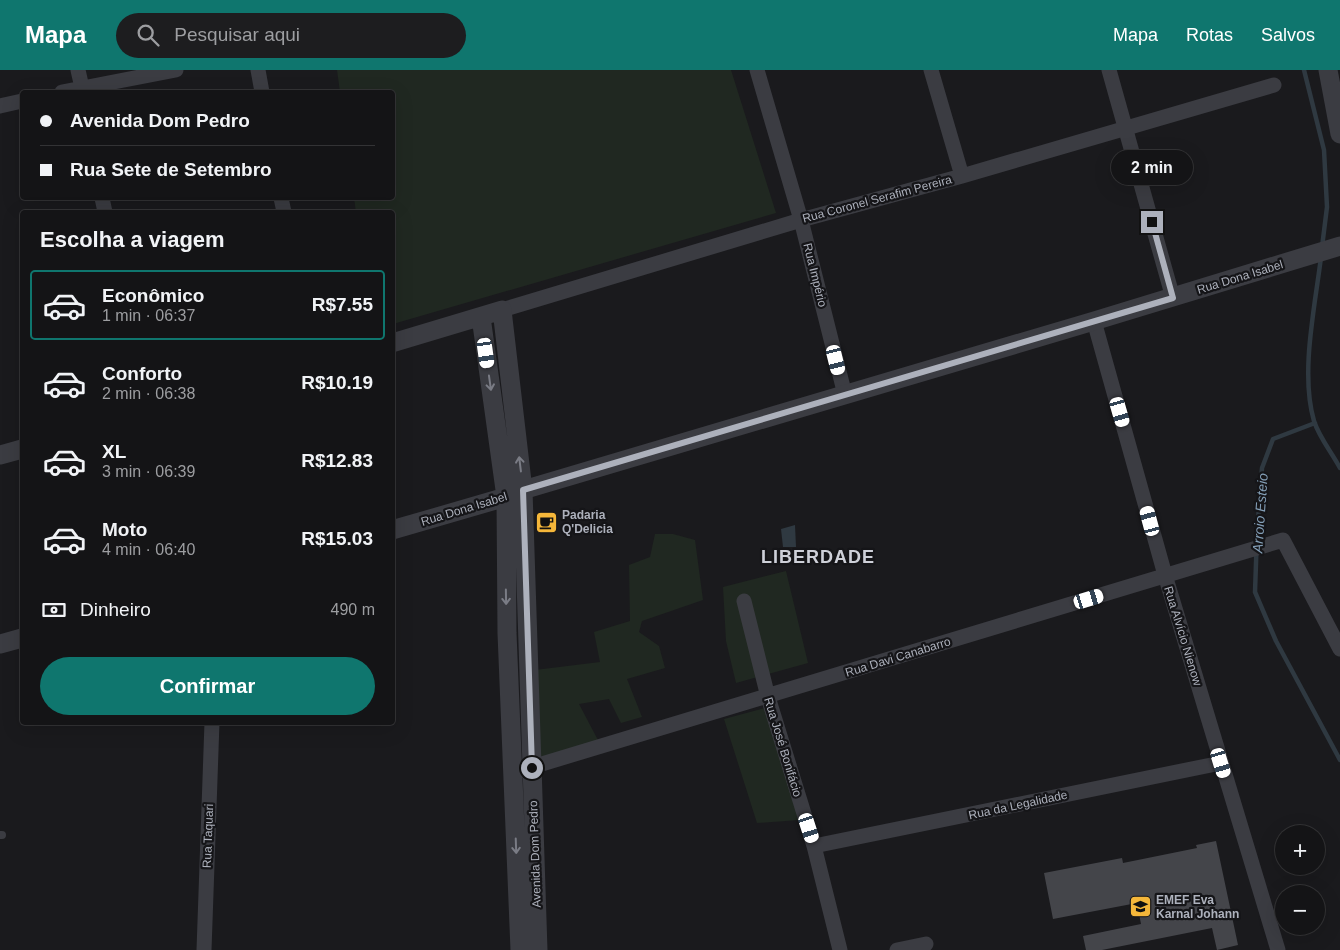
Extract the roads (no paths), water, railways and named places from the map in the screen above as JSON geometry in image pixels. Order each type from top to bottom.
[{"type":"street","points":[[78,70],[82,90],[176,70]]},
{"type":"street","points":[[258,70],[262,90]]},
{"type":"street","name":"Rua Império","points":[[757,70],[801,220],[845,395]]},
{"type":"street","points":[[931,70],[962,176]]},
{"type":"street","points":[[1109,70],[1173,298]]},
{"type":"street","points":[[1328,70],[1340,134]]},
{"type":"street","name":"Rua Coronel Serafim Pereira","points":[[395,342],[801,220],[962,176],[1274,85]]},
{"type":"street","points":[[0,106],[20,101]]},
{"type":"street","name":"Rua Dona Isabel","points":[[395,529],[1173,298],[1336,247]]},
{"type":"street","name":"Avenida Dom Pedro","points":[[502,310],[514,493],[506,563],[512,773],[525,824]]},
{"type":"street","name":"Avenida Dom Pedro","points":[[481,317],[525,562],[532,768],[525,824],[527,893],[520,950]]},
{"type":"street","name":"Rua Alvício Nienow","points":[[1094,321],[1165,575],[1278,950]]},
{"type":"street","points":[[0,455],[20,450]]},
{"type":"street","name":"Rua Davi Canabarro","points":[[512,773],[1283,540],[1340,649]]},
{"type":"street","points":[[506,563],[525,562]]},
{"type":"street","name":"Rua José Bonifácio","points":[[744,601],[768,697],[814,846],[840,950]]},
{"type":"street","points":[[507,633],[527,632]]},
{"type":"street","points":[[0,644],[20,639]]},
{"type":"street","points":[[510,703],[530,703]]},
{"type":"street","name":"Rua Taquari","points":[[204,950],[212,725]]},
{"type":"street","name":"Rua da Legalidade","points":[[814,846],[1221,763]]},
{"type":"street","name":"Avenida Dom Pedro","points":[[527,893],[538,950]]},
{"type":"street","points":[[897,950],[926,944]]},
{"type":"waterway","name":"Arroio Esteio","points":[[1304,70],[1324,150],[1327,207],[1322,247]]},
{"type":"waterway","name":"Arroio Esteio","points":[[1321,257],[1312,318],[1308,382],[1310,402],[1316,427],[1340,468]]},
{"type":"waterway","name":"Arroio Esteio","points":[[1315,423],[1273,439],[1262,468],[1255,592],[1276,641],[1340,760]]},
{"type":"place","name":"Padaria Q'Delicia","points":[[546,522]]},
{"type":"place","name":"EMEF Eva Karnal Johann","points":[[1140,907]]},
{"type":"district","name":"LIBERDADE","points":[[818,557]]}]
